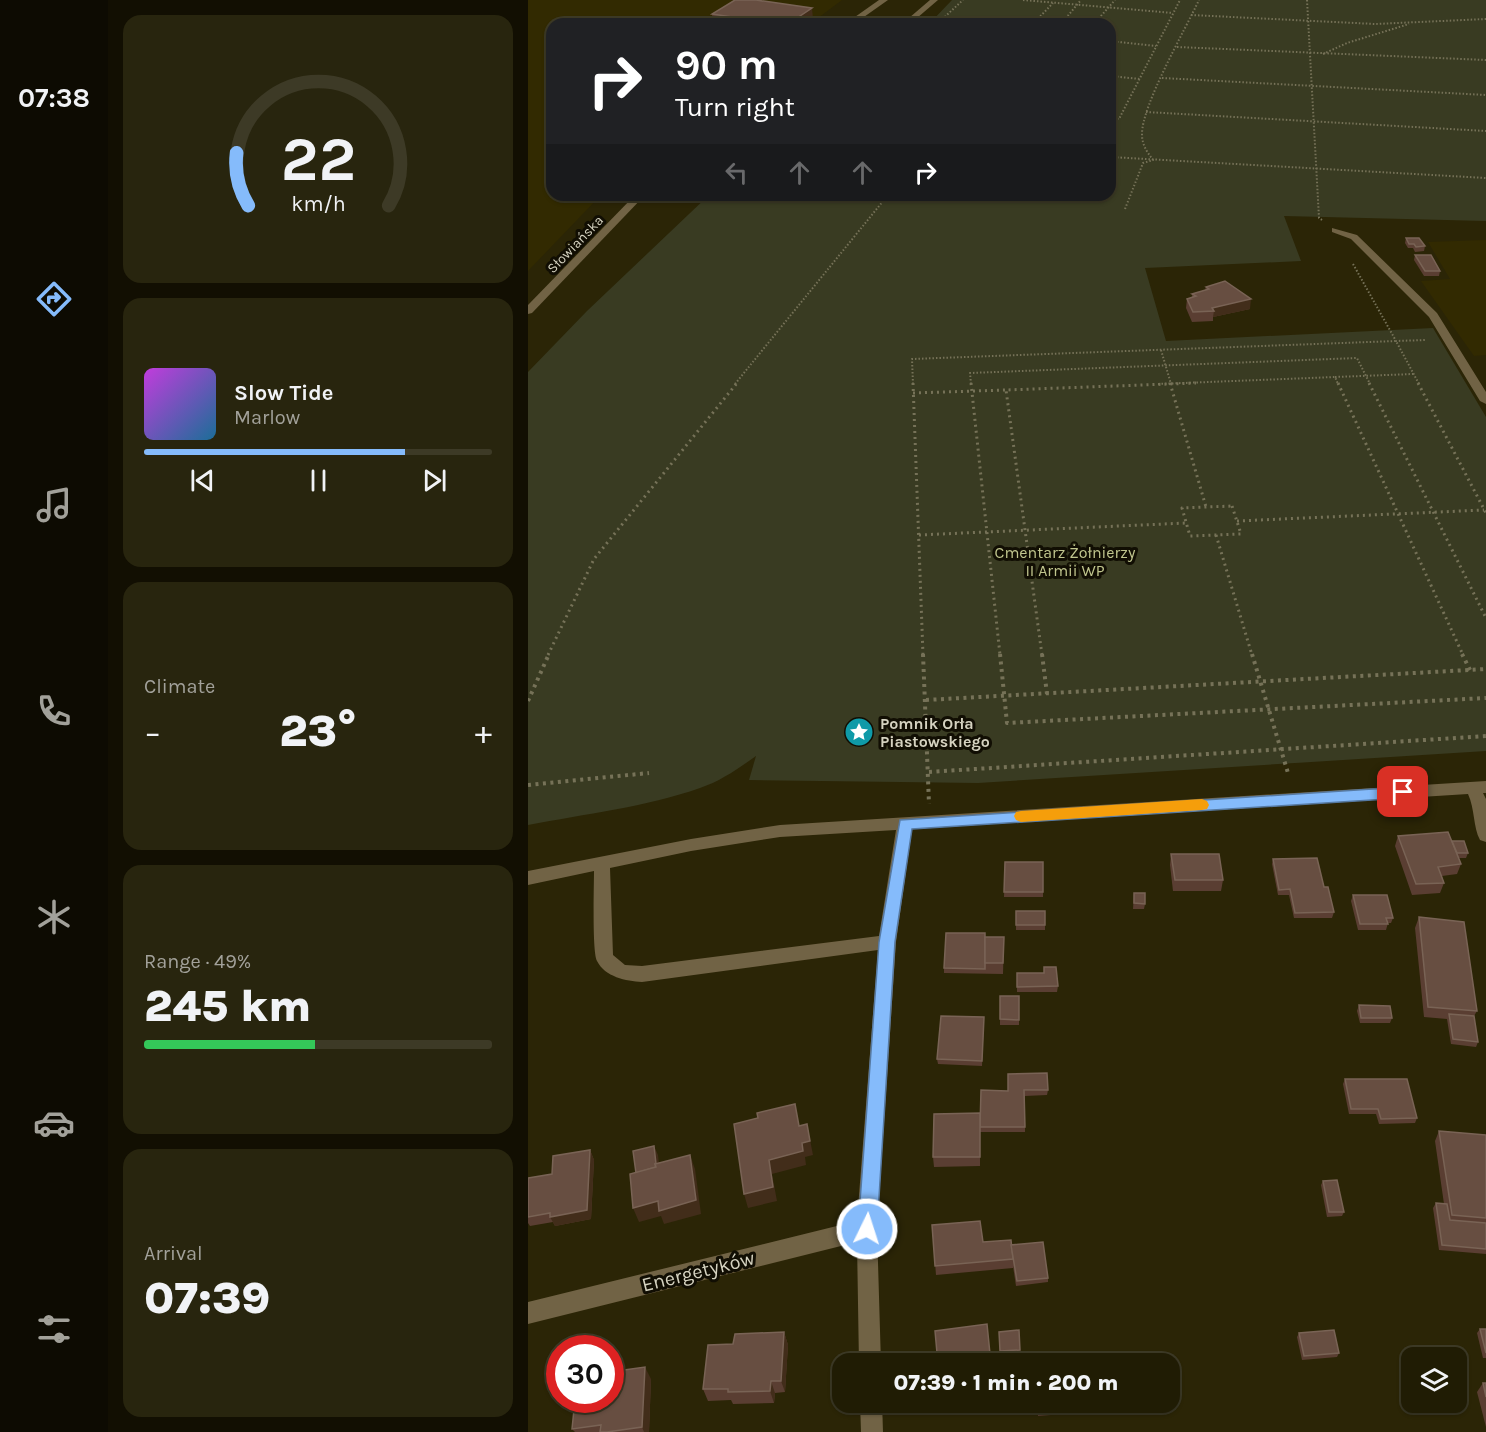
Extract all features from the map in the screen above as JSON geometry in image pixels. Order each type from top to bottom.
[{"type":"street","points":[[858,18],[884,0]]},
{"type":"street","points":[[913,18],[934,0]]},
{"type":"street","name":"Słowiańska","points":[[528,311],[634,201]]},
{"type":"street","points":[[1335,230],[1354,237],[1433,315],[1486,401]]},
{"type":"street","points":[[528,878],[692,845],[780,831],[1480,788],[1486,836]]},
{"type":"street","points":[[870,1353],[867,1229],[887,942],[905,824]]},
{"type":"street","points":[[602,862],[604,958],[612,968],[622,974],[642,974],[887,942]]},
{"type":"street","name":"Energetyków","points":[[528,1313],[867,1229]]},
{"type":"street","points":[[871,1413],[872,1432]]},
{"type":"path","points":[[943,18],[963,0]]},
{"type":"path","points":[[1023,0],[1173,13]]},
{"type":"path","points":[[1065,18],[1081,0]]},
{"type":"path","points":[[1099,18],[1115,0]]},
{"type":"path","points":[[1116,119],[1119,119],[1180,0]]},
{"type":"path","points":[[1153,160],[1142,146],[1141,130],[1146,112],[1199,0]]},
{"type":"path","points":[[1237,521],[1485,511],[1335,230],[1319,218],[1307,0]]},
{"type":"path","points":[[1039,18],[1053,3]]},
{"type":"path","points":[[1191,15],[1375,24],[1486,20]]},
{"type":"path","points":[[1322,54],[1347,43],[1415,22]]},
{"type":"path","points":[[1116,42],[1156,46]]},
{"type":"path","points":[[1177,47],[1486,60]]},
{"type":"path","points":[[1116,77],[1140,79]]},
{"type":"path","points":[[1162,78],[1486,94]]},
{"type":"path","points":[[1146,112],[1486,131]]},
{"type":"path","points":[[1116,157],[1486,178]]},
{"type":"path","points":[[1125,209],[1143,163],[1153,160]]},
{"type":"path","points":[[528,701],[569,608],[594,559],[883,201]]},
{"type":"path","points":[[928,822],[929,772],[912,358],[1448,339]]},
{"type":"path","points":[[1161,350],[1206,507]]},
{"type":"path","points":[[1486,618],[1357,358],[970,373],[1007,723],[1486,698]]},
{"type":"path","points":[[913,393],[1413,374]]},
{"type":"path","points":[[1335,377],[1470,669]]},
{"type":"path","points":[[1006,390],[1047,693]]},
{"type":"path","points":[[1232,506],[1241,534],[1190,536],[1182,508],[1206,507],[1232,506]]},
{"type":"path","points":[[919,535],[1186,523]]},
{"type":"path","points":[[1216,535],[1288,773]]},
{"type":"path","points":[[926,700],[1486,669]]},
{"type":"path","points":[[929,772],[1486,736]]},
{"type":"path","points":[[528,785],[649,773]]},
{"type":"shaded area","points":[[528,0],[842,0],[818,18],[546,18],[546,201],[595,201],[528,271]]},
{"type":"shaded area","points":[[1486,240],[1486,355],[1474,356],[1421,281],[1450,279],[1428,242]]},
{"type":"green space","name":"Cmentarz Żołnierzy II Armii WP","points":[[952,0],[1486,0],[1486,221],[1284,216],[1301,261],[1145,268],[1166,341],[1433,328],[1486,417],[1486,751],[978,783],[749,780],[756,756],[715,782],[679,795],[528,825],[528,372],[587,311],[703,201],[1116,201],[1116,18],[935,18]]},
{"type":"building","points":[[735,0],[756,0],[812,8],[797,18],[739,18],[712,14]]},
{"type":"building","points":[[1406,238],[1419,238],[1425,246],[1416,247],[1414,244],[1409,244]]},
{"type":"building","points":[[1415,255],[1431,255],[1440,271],[1425,271]]},
{"type":"building","points":[[1225,281],[1251,299],[1212,308],[1214,311],[1193,312],[1187,299],[1196,296],[1192,294]]},
{"type":"building","points":[[1448,832],[1461,864],[1438,867],[1444,883],[1416,884],[1398,836]]},
{"type":"building","points":[[1452,841],[1464,841],[1468,853],[1457,853]]},
{"type":"building","points":[[1171,854],[1219,854],[1223,880],[1175,880]]},
{"type":"building","points":[[1317,858],[1324,887],[1328,887],[1334,912],[1295,913],[1290,889],[1279,890],[1273,859]]},
{"type":"building","points":[[1005,862],[1043,862],[1043,892],[1004,892]]},
{"type":"building","points":[[1134,893],[1145,893],[1145,904],[1134,903]]},
{"type":"building","points":[[1353,895],[1387,895],[1393,918],[1386,918],[1388,924],[1360,924]]},
{"type":"building","points":[[1016,911],[1045,911],[1045,925],[1016,925]]},
{"type":"building","points":[[1419,917],[1464,922],[1477,1011],[1428,1007]]},
{"type":"building","points":[[946,933],[985,933],[985,969],[944,968]]},
{"type":"building","points":[[985,937],[1004,937],[1003,963],[985,963]]},
{"type":"building","points":[[1044,967],[1056,967],[1058,986],[1017,987],[1017,973],[1044,973]]},
{"type":"building","points":[[1000,996],[1019,996],[1019,1020],[1000,1019]]},
{"type":"building","points":[[1359,1005],[1390,1006],[1392,1018],[1361,1018]]},
{"type":"building","points":[[1449,1014],[1474,1016],[1478,1042],[1453,1039]]},
{"type":"building","points":[[941,1016],[984,1017],[982,1061],[937,1059]]},
{"type":"building","points":[[1047,1073],[1048,1090],[1024,1090],[1025,1127],[980,1127],[981,1090],[1008,1091],[1008,1074]]},
{"type":"building","points":[[1345,1079],[1407,1079],[1417,1118],[1381,1119],[1378,1109],[1351,1109]]},
{"type":"building","points":[[795,1104],[799,1126],[807,1124],[810,1141],[802,1143],[803,1151],[769,1160],[773,1187],[744,1194],[734,1124],[758,1118],[757,1113]]},
{"type":"building","points":[[980,1113],[980,1157],[933,1157],[934,1114]]},
{"type":"building","points":[[1439,1131],[1486,1135],[1486,1218],[1452,1215]]},
{"type":"building","points":[[654,1146],[656,1167],[636,1173],[633,1151]]},
{"type":"building","points":[[590,1150],[587,1210],[550,1217],[550,1213],[528,1217],[528,1178],[552,1174],[553,1156]]},
{"type":"building","points":[[690,1155],[696,1200],[659,1211],[658,1201],[633,1208],[630,1174],[656,1167],[655,1164]]},
{"type":"building","points":[[1337,1180],[1344,1212],[1329,1212],[1323,1181]]},
{"type":"building","points":[[1436,1203],[1447,1204],[1450,1220],[1486,1223],[1486,1249],[1442,1245]]},
{"type":"building","points":[[980,1221],[983,1242],[1011,1240],[1013,1259],[935,1266],[932,1225]]},
{"type":"building","points":[[1043,1242],[1048,1278],[1017,1281],[1011,1245]]},
{"type":"building","points":[[987,1324],[990,1353],[937,1353],[935,1331]]},
{"type":"building","points":[[1480,1329],[1486,1329],[1486,1353]]},
{"type":"building","points":[[1019,1330],[1020,1350],[1000,1351],[999,1332]]},
{"type":"building","points":[[1334,1330],[1339,1353],[1304,1356],[1299,1333]]},
{"type":"building","points":[[784,1332],[781,1381],[771,1381],[770,1391],[728,1392],[728,1389],[703,1389],[708,1345],[733,1344],[735,1334]]},
{"type":"building","points":[[645,1367],[642,1427],[607,1432],[600,1432],[601,1425],[572,1429],[574,1413],[624,1413],[624,1370]]},
{"type":"slow traffic","points":[[1021,816],[1202,805]]},
{"type":"place","name":"Pomnik Orła Piastowskiego","points":[[859,732]]},
{"type":"route","points":[[867,1229],[887,942],[905,824],[1403,792]]}]
